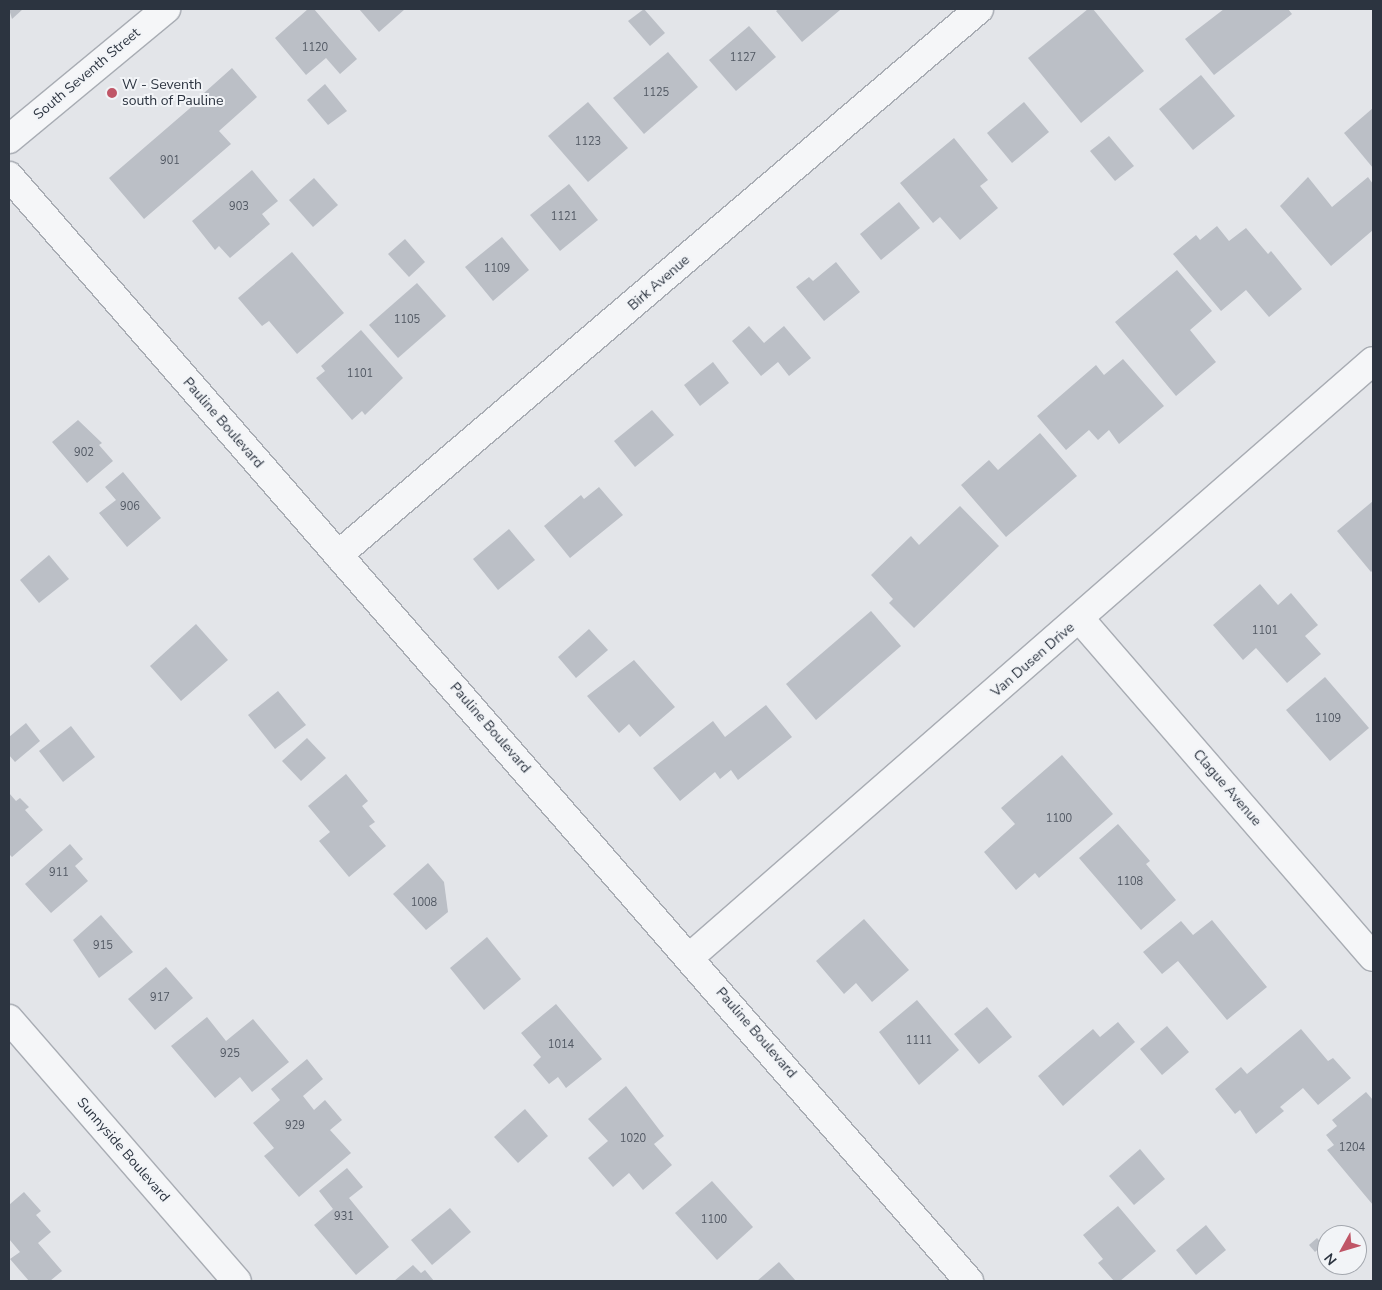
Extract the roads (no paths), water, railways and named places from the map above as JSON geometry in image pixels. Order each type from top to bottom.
[{"type":"street","name":"South Seventh Street","points":[[9,139],[166,9]]},
{"type":"street","name":"Birk Avenue","points":[[338,555],[979,9]]},
{"type":"street","name":"Pauline Boulevard","points":[[9,176],[690,957],[969,1281]]},
{"type":"street","name":"Van Dusen Drive","points":[[690,957],[1080,619],[1373,361]]},
{"type":"street","name":"Clague Avenue","points":[[1080,619],[1373,957]]},
{"type":"street","name":"Sunnyside Boulevard","points":[[9,1019],[238,1281]]},
{"type":"place","name":"W - Seventh south of Pauline","points":[[112,93]]}]
